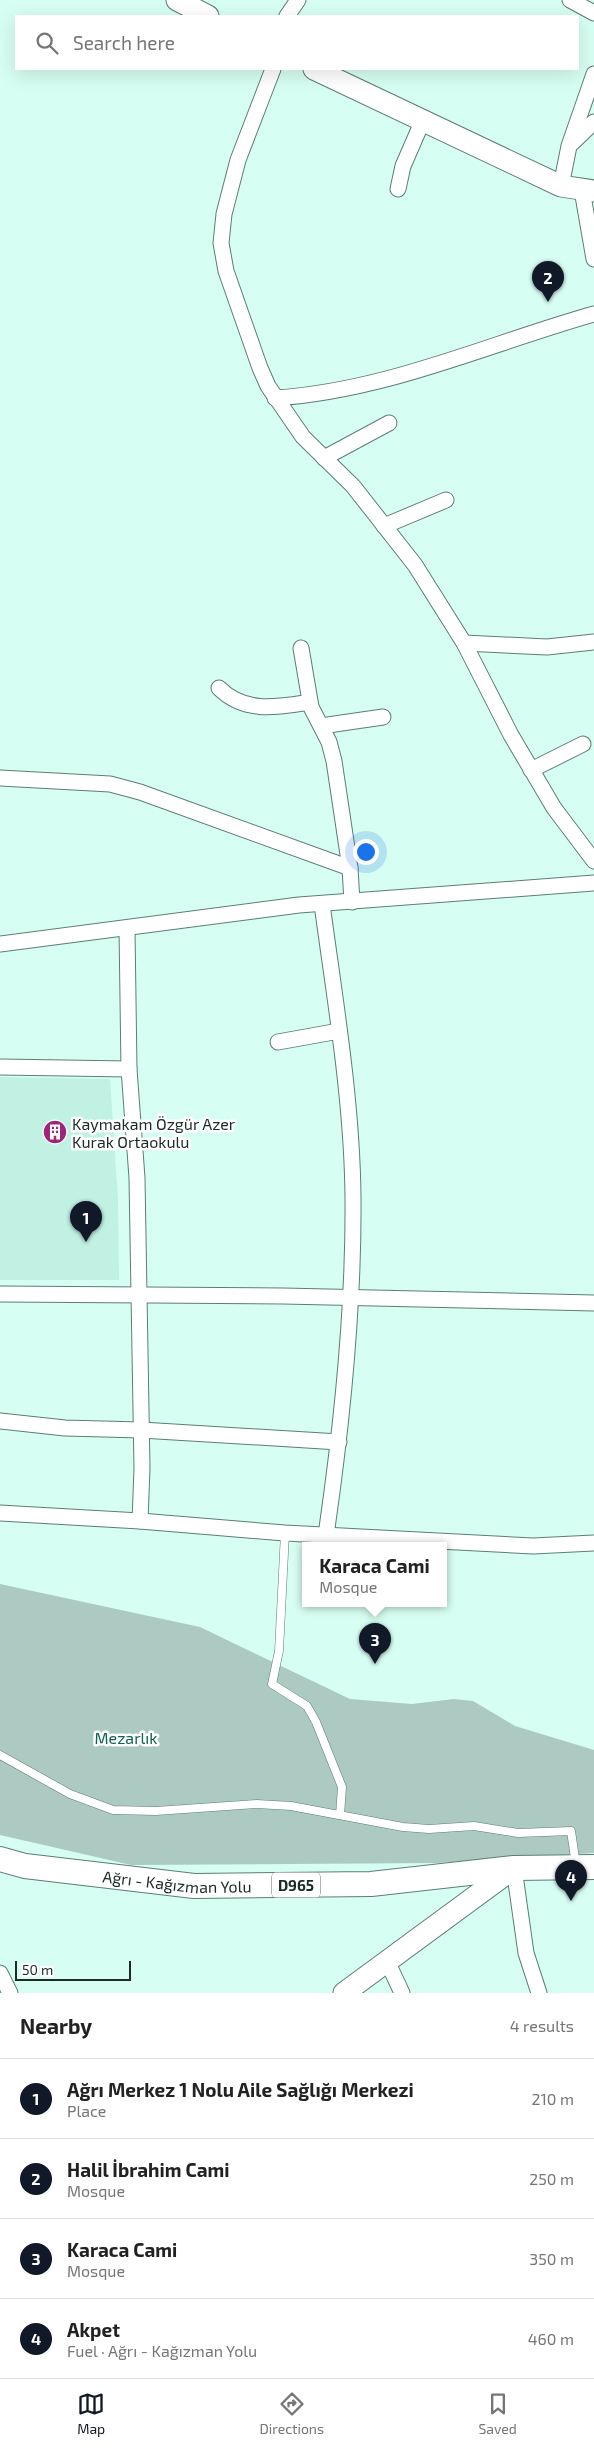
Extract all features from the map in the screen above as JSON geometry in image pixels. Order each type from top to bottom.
[{"type":"main road","name":"Ağrı - Kağızman Yolu","points":[[0,1859],[25,1866],[194,1886],[371,1884],[514,1868],[585,1867]]},
{"type":"street","points":[[176,0],[206,15]]},
{"type":"street","points":[[289,15],[298,0]]},
{"type":"street","points":[[570,0],[594,13]]},
{"type":"street","points":[[273,70],[238,160],[224,214],[221,243],[226,271],[260,368],[275,398],[303,437],[353,486],[415,565],[464,643],[510,735],[531,770],[554,808],[594,861]]},
{"type":"street","points":[[316,70],[561,186],[588,191],[594,259]]},
{"type":"street","points":[[561,186],[569,146],[594,74]]},
{"type":"street","points":[[398,189],[403,166],[423,120]]},
{"type":"street","points":[[569,146],[594,122]]},
{"type":"street","points":[[275,398],[336,392],[386,380],[594,314]]},
{"type":"street","points":[[324,458],[389,423]]},
{"type":"street","points":[[384,526],[446,500]]},
{"type":"street","points":[[464,643],[547,646],[594,642]]},
{"type":"street","points":[[301,648],[310,702],[334,762],[350,868],[352,902]]},
{"type":"street","points":[[219,688],[224,694],[258,708],[310,702]]},
{"type":"street","points":[[321,726],[383,717]]},
{"type":"street","points":[[531,770],[583,744]]},
{"type":"street","points":[[0,778],[110,784],[140,792],[350,868]]},
{"type":"street","points":[[0,944],[322,904],[594,883]]},
{"type":"street","points":[[322,904],[345,1075],[353,1196],[349,1298],[339,1442],[326,1535]]},
{"type":"street","points":[[127,929],[128,1069],[137,1178],[140,1295],[140,1521]]},
{"type":"street","points":[[278,1042],[339,1031]]},
{"type":"street","points":[[0,1067],[128,1069]]},
{"type":"street","points":[[0,1294],[594,1303]]},
{"type":"street","points":[[0,1421],[65,1428],[141,1430],[339,1442]]},
{"type":"street","points":[[0,1514],[140,1521],[285,1533],[533,1546],[594,1543]]},
{"type":"street","points":[[344,1993],[388,1963],[514,1868],[526,1952],[539,1993]]},
{"type":"street","points":[[388,1963],[402,1993]]},
{"type":"street","points":[[0,1972],[10,1993]]},
{"type":"lane","points":[[285,1533],[279,1651],[272,1684],[307,1706],[316,1722],[342,1787],[340,1815]]},
{"type":"lane","points":[[0,1754],[70,1794],[113,1810],[156,1811],[257,1804],[291,1806],[403,1827],[474,1826],[518,1833],[571,1831],[585,1867]]},
{"type":"shaded area","points":[[0,1077],[110,1079],[118,1199],[119,1280],[0,1280]]},
{"type":"green space","name":"Mezarlık","points":[[0,1584],[200,1627],[350,1699],[412,1704],[454,1699],[473,1701],[515,1726],[594,1750],[594,1853],[437,1863],[131,1865],[0,1835]]},
{"type":"place","name":"Halil İbrahim Cami","points":[[548,302]]},
{"type":"place","name":"Kaymakam Özgür Azer Kurak Ortaokulu","points":[[55,1132]]},
{"type":"place","name":"Ağrı Merkez 1 Nolu Aile Sağlığı Merkezi","points":[[86,1242]]},
{"type":"place","name":"Karaca Cami","points":[[375,1664]]},
{"type":"place","name":"Akpet","points":[[571,1901]]}]
